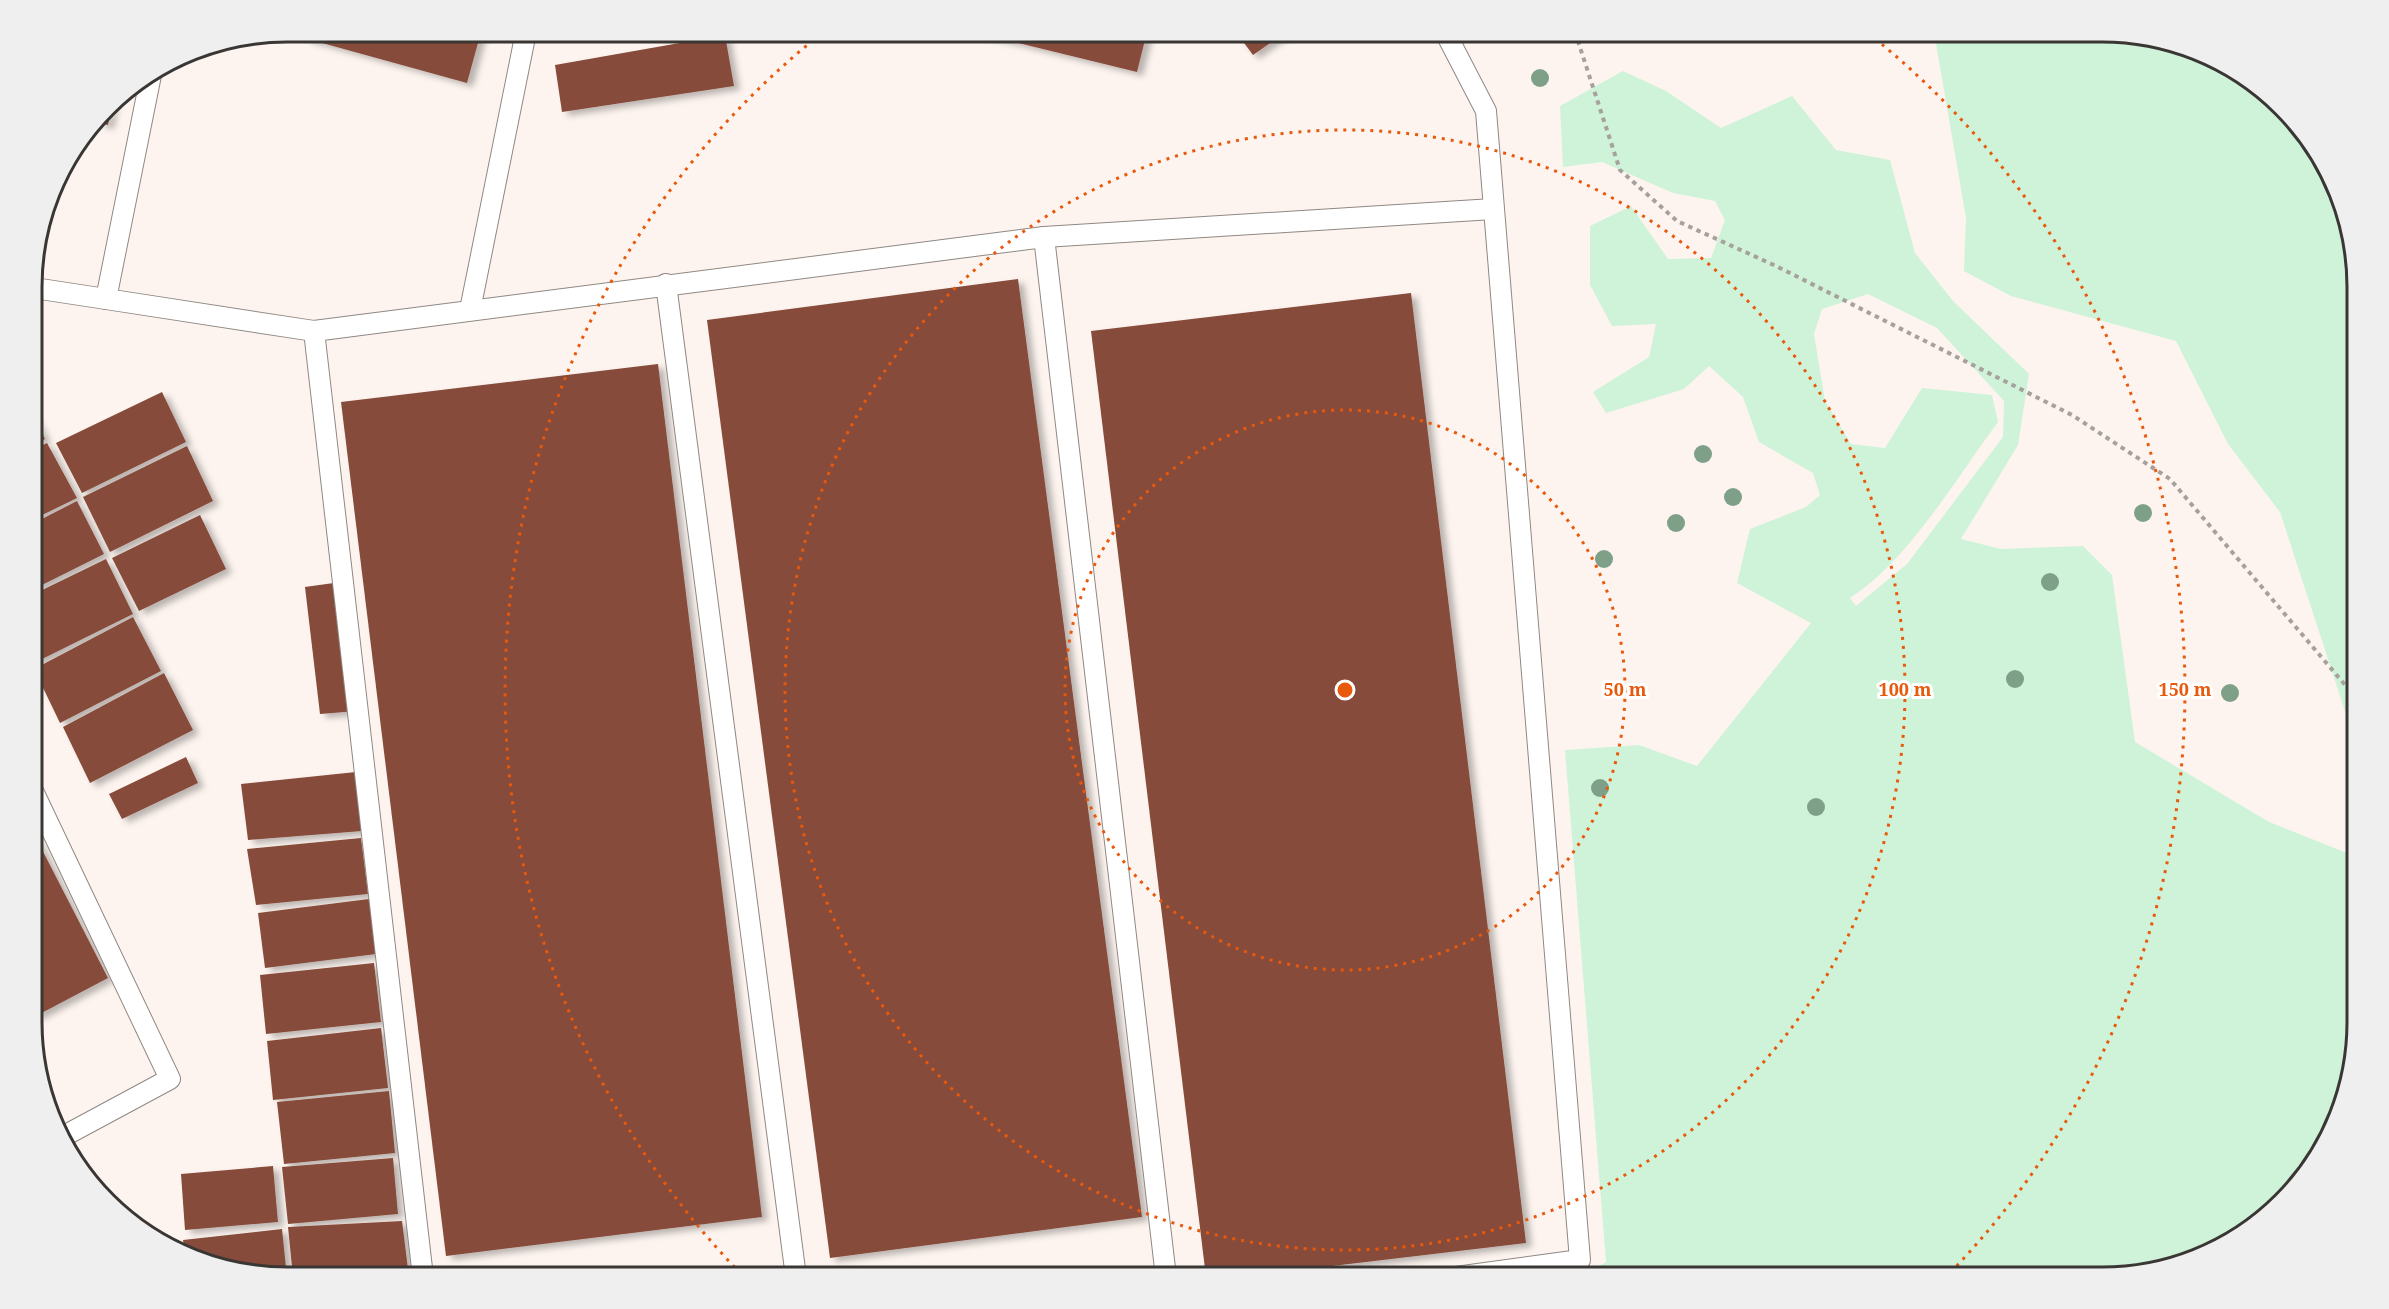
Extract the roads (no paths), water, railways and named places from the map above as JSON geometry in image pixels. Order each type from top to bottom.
[{"type":"lane","points":[[470,310],[524,42]]},
{"type":"lane","points":[[1450,42],[1485,111],[1580,1260],[1529,1267]]},
{"type":"lane","points":[[106,299],[149,84]]},
{"type":"lane","points":[[42,289],[314,331],[1044,237],[1493,209]]},
{"type":"lane","points":[[1044,237],[1165,1267]]},
{"type":"lane","points":[[666,284],[795,1267]]},
{"type":"lane","points":[[314,331],[422,1267]]},
{"type":"lane","points":[[42,811],[170,1079],[69,1133]]}]
